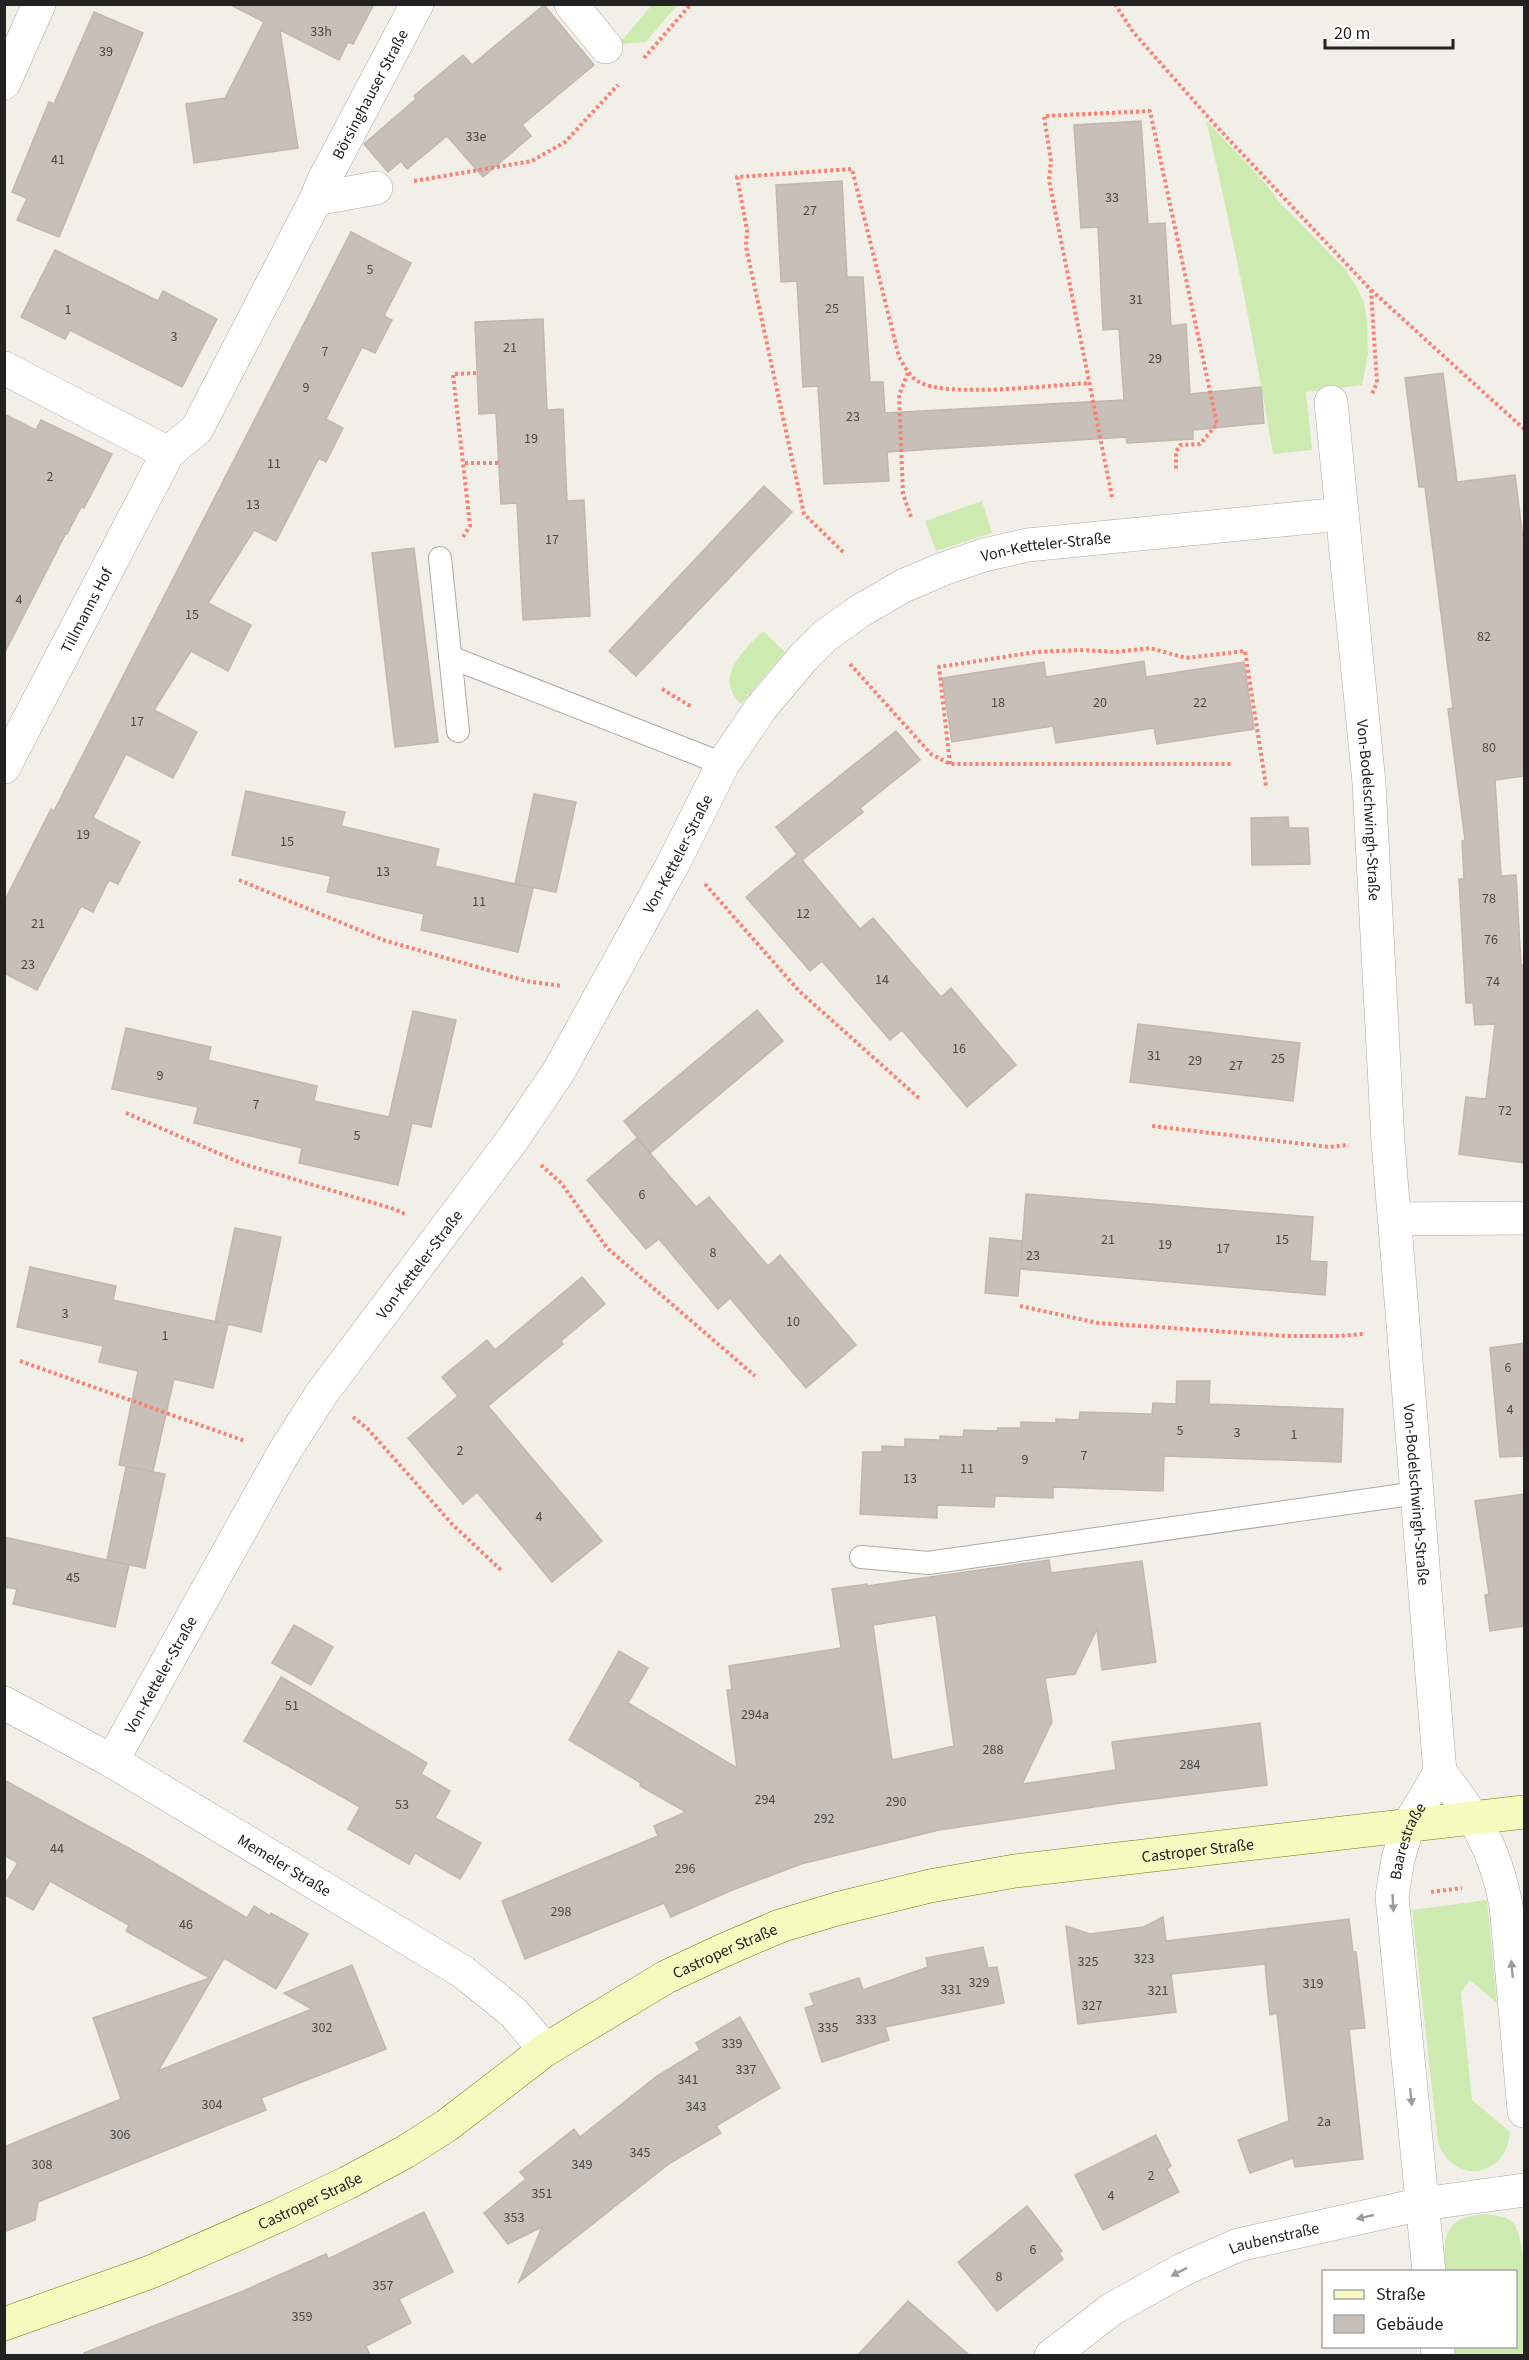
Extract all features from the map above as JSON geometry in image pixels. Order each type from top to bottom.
[{"type":"main road","name":"Castroper Straße","points":[[4,2324],[148,2273],[347,2183],[446,2127],[545,2050],[666,1977],[780,1926],[840,1908],[930,1886],[1015,1871],[1107,1858],[1302,1839],[1524,1812]]},
{"type":"street","points":[[4,83],[39,4]]},
{"type":"street","name":"Börsinghauser Straße","points":[[319,191],[417,4]]},
{"type":"street","points":[[570,4],[606,47]]},
{"type":"street","points":[[319,191],[376,188]]},
{"type":"street","name":"Tillmanns Hof","points":[[4,767],[168,453],[196,429],[319,191]]},
{"type":"street","points":[[4,368],[168,453]]},
{"type":"street","name":"Von-Bodelschwingh-Straße","points":[[1331,402],[1369,783],[1388,1142],[1440,1772]]},
{"type":"street","name":"Von-Ketteler-Straße","points":[[112,1761],[283,1454],[322,1393],[513,1139],[559,1071],[674,862],[723,764],[761,708],[825,636],[860,610],[903,586],[984,555],[1028,545],[1342,514]]},
{"type":"street","points":[[1395,1219],[1524,1218]]},
{"type":"street","name":"Memeler Straße","points":[[4,1703],[112,1761],[463,1972],[514,2013],[545,2050]]},
{"type":"street","points":[[1440,1772],[1475,1818],[1490,1847],[1502,1883],[1506,1905],[1524,2111]]},
{"type":"street","name":"Baarestraße","points":[[1429,2270],[1392,1896],[1398,1859],[1408,1826],[1440,1772]]},
{"type":"street","name":"Laubenstraße","points":[[1051,2355],[1112,2309],[1182,2270],[1238,2245],[1422,2204],[1524,2190]]},
{"type":"lane","points":[[440,558],[458,731]]},
{"type":"lane","points":[[450,657],[723,764]]},
{"type":"lane","points":[[861,1557],[928,1563],[1417,1493]]},
{"type":"path","points":[[636,66],[691,4]]},
{"type":"path","points":[[1115,4],[1133,32],[1217,127],[1371,290],[1524,429]]},
{"type":"path","points":[[376,188],[532,161],[565,142],[620,82]]},
{"type":"path","points":[[1120,536],[1049,180],[1051,160],[1044,116],[1150,111],[1217,424],[1200,444],[1180,445],[1176,452],[1176,470]]},
{"type":"path","points":[[843,552],[804,514],[746,247],[747,230],[737,177],[852,169],[898,357],[908,373],[919,382],[948,390],[1090,383]]},
{"type":"path","points":[[1371,290],[1377,383]]},
{"type":"path","points":[[440,558],[459,545],[471,526],[453,374],[477,372]]},
{"type":"path","points":[[908,373],[899,395],[903,494],[911,517]]},
{"type":"path","points":[[465,463],[499,463]]},
{"type":"path","points":[[825,636],[931,754],[950,764],[1233,765]]},
{"type":"path","points":[[950,764],[939,667],[1036,651],[1116,652],[1150,648],[1186,658],[1245,651],[1266,786]]},
{"type":"path","points":[[662,689],[693,707]]},
{"type":"path","points":[[674,862],[700,879],[800,991],[921,1100]]},
{"type":"path","points":[[239,880],[383,940],[526,981],[573,987],[602,995]]},
{"type":"path","points":[[126,1113],[243,1164],[394,1209],[443,1231]]},
{"type":"path","points":[[1152,1126],[1329,1147],[1388,1142]]},
{"type":"path","points":[[513,1139],[562,1184],[607,1248],[755,1376]]},
{"type":"path","points":[[1020,1306],[1098,1323],[1287,1336],[1337,1336],[1404,1330]]},
{"type":"path","points":[[20,1361],[283,1454]]},
{"type":"path","points":[[322,1393],[368,1429],[452,1524],[502,1571]]},
{"type":"path","points":[[1392,1896],[1502,1883]]},
{"type":"green space","points":[[652,5],[677,5],[646,42],[623,44],[616,40],[623,39]]},
{"type":"green space","points":[[1206,120],[1266,184],[1279,202],[1346,270],[1364,302],[1368,355],[1362,385],[1306,392],[1312,450],[1273,454],[1242,286]]},
{"type":"green space","points":[[982,501],[992,533],[936,551],[925,521]]},
{"type":"green space","points":[[763,631],[785,652],[741,704],[733,694],[730,674],[740,656]]},
{"type":"green space","points":[[1487,1900],[1497,2003],[1470,1980],[1461,1992],[1472,2100],[1510,2132],[1507,2147],[1500,2159],[1490,2167],[1478,2171],[1467,2170],[1455,2165],[1445,2156],[1438,2142],[1412,1910]]},
{"type":"green space","points":[[1485,2214],[1506,2218],[1512,2222],[1517,2231],[1524,2264],[1524,2355],[1455,2355],[1454,2348],[1517,2348],[1517,2270],[1446,2270],[1445,2248],[1449,2230],[1461,2219]]},
{"type":"building","points":[[229,4],[374,4],[353,44],[348,42],[339,60],[280,30],[298,148],[194,163],[186,104],[225,98],[264,22]]},
{"type":"building","points":[[544,5],[594,65],[522,125],[531,136],[483,177],[447,136],[407,169],[401,161],[388,172],[364,144],[416,99],[414,96],[463,55],[472,65]]},
{"type":"building","points":[[94,12],[143,33],[59,237],[17,220],[27,198],[12,192],[49,102],[54,104]]},
{"type":"building","points":[[1141,121],[1148,224],[1165,223],[1171,326],[1186,324],[1190,394],[1261,387],[1264,423],[1193,430],[1193,439],[1127,443],[1126,437],[887,452],[889,481],[824,484],[818,386],[803,387],[797,281],[781,282],[776,185],[842,181],[847,277],[863,277],[870,382],[883,382],[885,413],[1124,400],[1119,329],[1103,330],[1098,227],[1081,228],[1074,125]]},
{"type":"building","points":[[351,232],[411,263],[384,316],[392,320],[375,353],[362,347],[326,419],[343,428],[326,462],[319,458],[276,541],[254,530],[208,603],[251,625],[228,671],[191,651],[154,710],[197,732],[173,778],[126,754],[93,818],[140,842],[118,884],[109,880],[93,912],[81,906],[37,990],[4,973],[4,902],[51,809],[54,811]]},
{"type":"building","points":[[55,250],[158,301],[163,291],[217,319],[182,387],[70,330],[65,339],[21,317]]},
{"type":"building","points":[[543,319],[547,410],[563,409],[567,501],[584,500],[590,616],[523,620],[517,503],[501,504],[496,413],[479,414],[475,322]]},
{"type":"building","points":[[1443,373],[1457,482],[1515,475],[1524,547],[1524,776],[1495,780],[1501,876],[1516,875],[1521,965],[1524,965],[1524,1163],[1459,1154],[1466,1097],[1486,1099],[1495,1024],[1475,1025],[1473,1003],[1466,1003],[1459,879],[1464,879],[1462,841],[1465,840],[1448,709],[1453,708],[1425,487],[1419,487],[1405,378]]},
{"type":"building","points":[[4,414],[36,430],[41,420],[112,454],[84,508],[81,507],[66,533],[4,654]]},
{"type":"building","points":[[764,486],[792,512],[636,676],[609,651]]},
{"type":"building","points":[[414,548],[438,742],[395,747],[372,553]]},
{"type":"building","points":[[1144,661],[1146,677],[1244,662],[1254,729],[1157,744],[1154,728],[1056,743],[1053,726],[952,742],[942,678],[1044,662],[1046,677]]},
{"type":"building","points":[[896,731],[920,760],[860,808],[863,812],[802,860],[860,929],[873,918],[941,997],[951,988],[1016,1065],[967,1107],[902,1030],[890,1040],[822,961],[810,971],[746,897],[797,854],[776,827]]},
{"type":"building","points":[[246,791],[345,812],[341,826],[439,849],[435,866],[533,888],[518,952],[421,930],[424,914],[327,892],[331,876],[232,855]]},
{"type":"building","points":[[534,794],[576,802],[556,892],[515,884]]},
{"type":"building","points":[[1288,817],[1289,828],[1308,828],[1310,864],[1252,865],[1251,818]]},
{"type":"building","points":[[757,1010],[783,1041],[650,1153],[624,1121]]},
{"type":"building","points":[[413,1011],[456,1020],[431,1127],[412,1123],[398,1185],[299,1163],[302,1148],[194,1123],[198,1107],[112,1089],[126,1028],[211,1047],[208,1060],[317,1086],[314,1101],[389,1117]]},
{"type":"building","points":[[1138,1024],[1300,1043],[1293,1101],[1130,1082]]},
{"type":"building","points":[[637,1138],[696,1207],[709,1197],[768,1266],[780,1255],[856,1345],[806,1388],[730,1298],[718,1309],[659,1239],[646,1249],[587,1180]]},
{"type":"building","points":[[1026,1194],[1313,1217],[1310,1261],[1327,1262],[1325,1295],[1020,1269],[1018,1296],[985,1293],[990,1238],[1022,1241],[1021,1261]]},
{"type":"building","points":[[235,1228],[281,1237],[261,1332],[228,1324],[213,1388],[174,1379],[153,1471],[119,1465],[138,1371],[99,1362],[103,1346],[17,1327],[30,1267],[116,1286],[113,1300],[215,1322]]},
{"type":"building","points":[[582,1277],[605,1304],[561,1341],[563,1344],[488,1406],[602,1541],[552,1582],[477,1492],[463,1504],[408,1438],[458,1396],[442,1377],[487,1340],[495,1350]]},
{"type":"building","points":[[1524,1343],[1524,1456],[1500,1457],[1490,1348]]},
{"type":"building","points":[[1177,1381],[1210,1381],[1209,1404],[1343,1409],[1341,1462],[1164,1456],[1163,1491],[1053,1487],[1053,1498],[995,1496],[994,1507],[937,1505],[937,1518],[860,1514],[863,1452],[882,1452],[882,1446],[905,1447],[905,1439],[940,1440],[940,1436],[963,1437],[964,1430],[997,1431],[998,1428],[1021,1428],[1021,1422],[1056,1423],[1056,1419],[1079,1420],[1080,1412],[1152,1414],[1153,1403],[1176,1404]]},
{"type":"building","points":[[126,1467],[165,1474],[145,1568],[107,1560]]},
{"type":"building","points":[[1524,1494],[1524,1626],[1490,1631],[1485,1595],[1489,1594],[1475,1501]]},
{"type":"building","points":[[4,1537],[129,1565],[115,1627],[13,1604],[17,1589],[4,1587]]},
{"type":"building","points":[[1049,1560],[1051,1573],[1142,1561],[1156,1662],[1102,1670],[1097,1629],[1075,1674],[1045,1678],[1052,1722],[1022,1784],[1116,1770],[1112,1742],[1260,1723],[1267,1785],[1121,1803],[939,1830],[801,1864],[730,1891],[671,1917],[664,1903],[525,1959],[502,1901],[658,1836],[654,1826],[686,1812],[640,1786],[641,1783],[569,1740],[619,1651],[648,1668],[628,1703],[737,1768],[727,1690],[732,1690],[729,1666],[841,1648],[832,1589],[867,1584],[867,1586]],"holes":[[[936,1615],[954,1746],[892,1760],[873,1625]]]},
{"type":"building","points":[[294,1625],[333,1647],[311,1685],[272,1663]]},
{"type":"building","points":[[281,1677],[427,1763],[421,1774],[450,1791],[435,1818],[481,1843],[460,1879],[415,1853],[409,1864],[348,1829],[360,1807],[244,1741]]},
{"type":"building","points":[[4,1780],[143,1856],[247,1918],[254,1906],[308,1934],[276,1989],[224,1958],[158,2071],[312,2009],[284,1993],[352,1965],[386,2049],[261,2098],[266,2110],[38,2202],[35,2220],[4,2232],[4,2147],[121,2099],[93,2018],[210,1978],[126,1931],[129,1925],[50,1881],[33,1910],[4,1894],[4,1886],[18,1863],[4,1855]]},
{"type":"building","points":[[1163,1917],[1166,1941],[1349,1919],[1353,1952],[1356,1952],[1365,2028],[1349,2029],[1363,2159],[1295,2167],[1293,2158],[1250,2173],[1238,2140],[1289,2121],[1277,2013],[1270,2015],[1265,1964],[1171,1974],[1176,2012],[1078,2024],[1066,1926],[1090,1934],[1144,1927]]},
{"type":"building","points":[[983,1947],[988,1968],[997,1967],[1004,2003],[885,2027],[889,2040],[822,2062],[805,2008],[814,2005],[810,1994],[859,1978],[863,1990],[928,1967],[926,1958]]},
{"type":"building","points":[[740,2017],[780,2088],[716,2126],[721,2133],[670,2163],[519,2282],[542,2227],[508,2244],[484,2213],[526,2179],[520,2172],[574,2129],[580,2137],[657,2076],[700,2050],[696,2043]]},
{"type":"building","points":[[1156,2135],[1171,2166],[1167,2169],[1179,2192],[1103,2230],[1075,2175]]},
{"type":"building","points":[[1027,2206],[1062,2251],[1059,2253],[1063,2259],[997,2311],[958,2262]]},
{"type":"building","points":[[424,2212],[453,2272],[399,2299],[411,2323],[366,2346],[370,2355],[84,2355],[84,2353],[241,2292],[326,2254],[328,2259]]},
{"type":"building","points":[[908,2301],[969,2355],[858,2355]]}]
